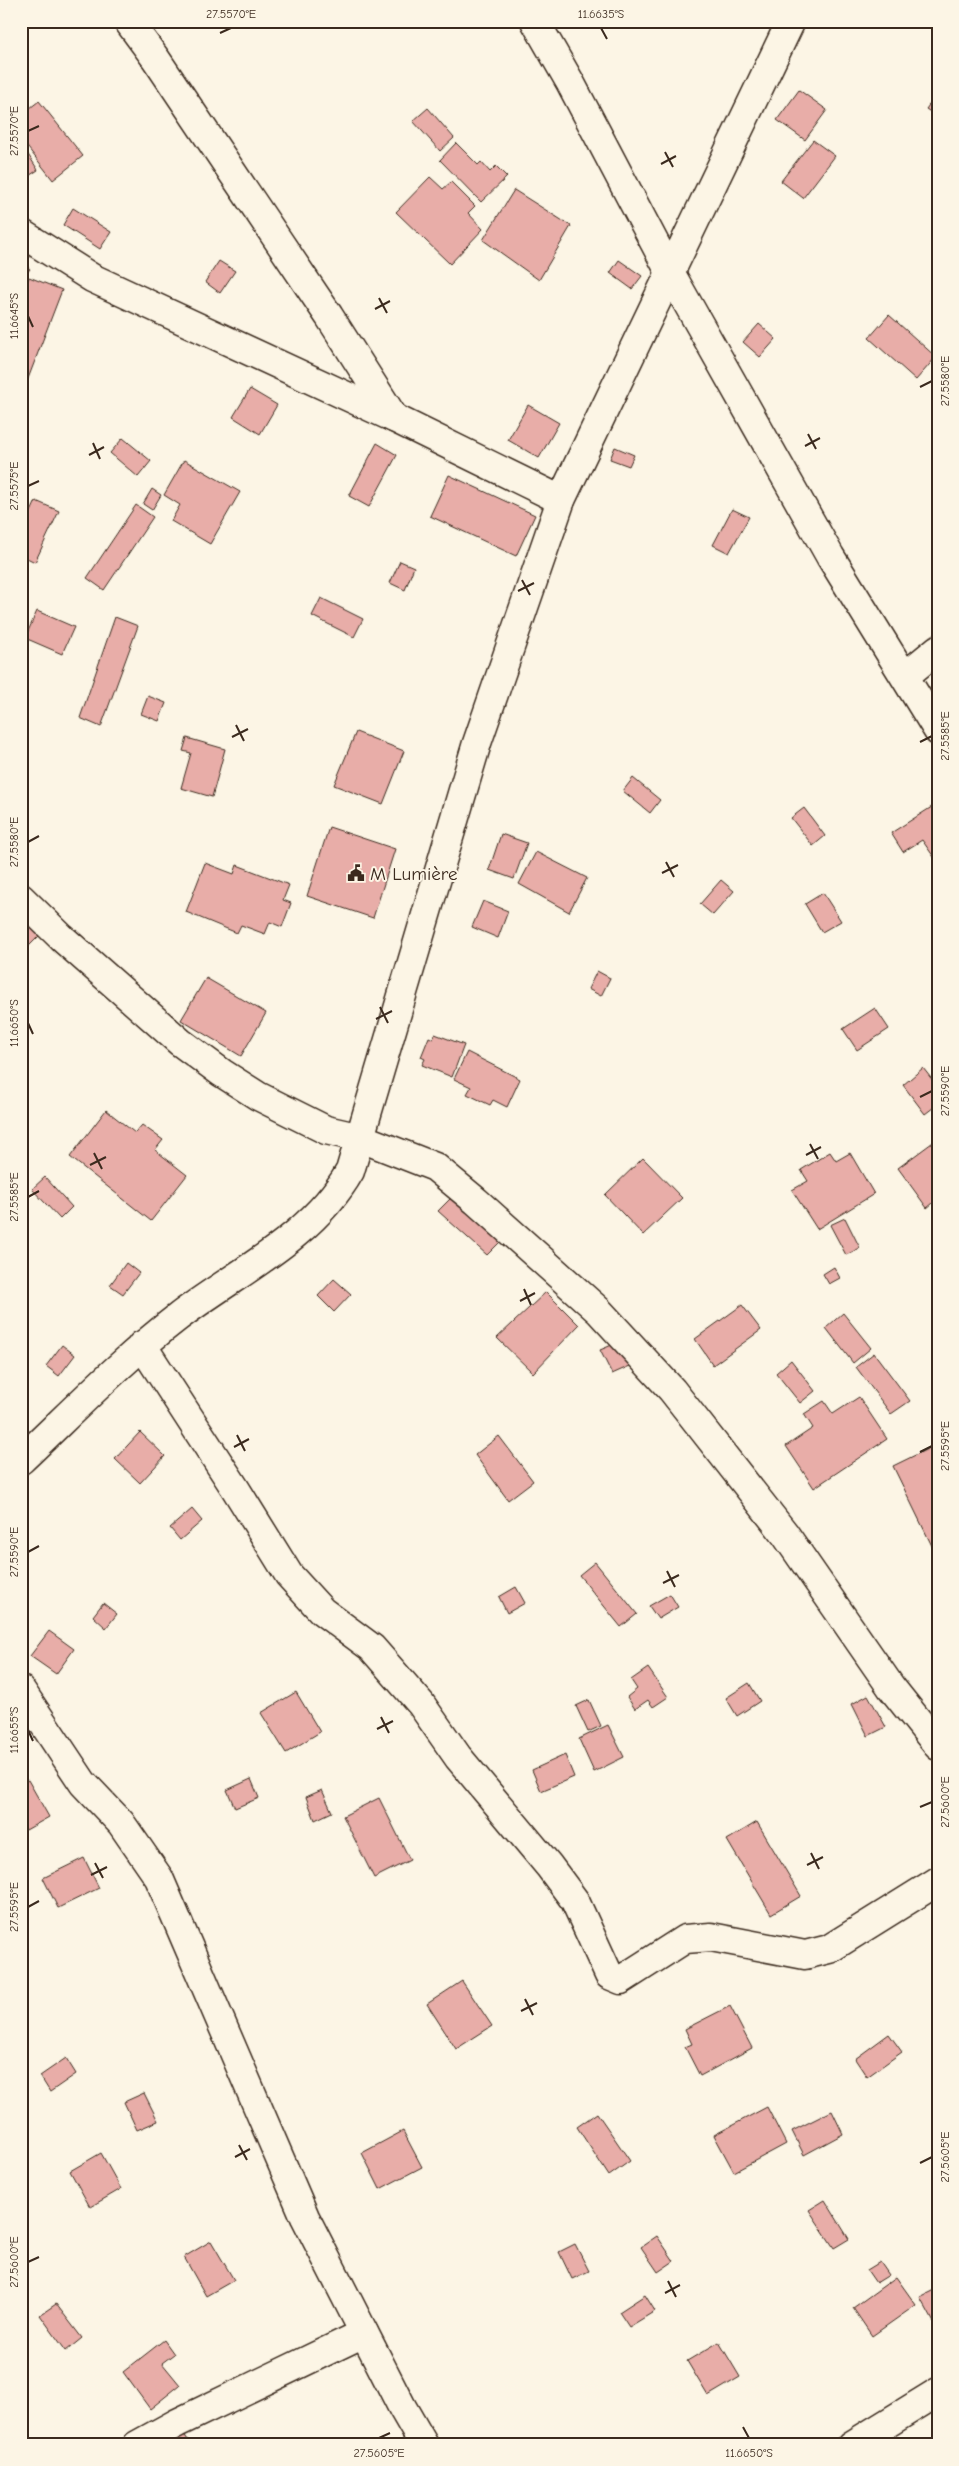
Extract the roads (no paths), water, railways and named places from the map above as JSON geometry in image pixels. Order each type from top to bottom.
[{"type":"street","points":[[128,21],[156,59],[324,308],[394,418]]},
{"type":"street","points":[[535,21],[570,82],[671,274],[830,556],[938,731]]},
{"type":"street","points":[[21,1460],[142,1345],[179,1315],[276,1250],[341,1188],[350,1172],[477,742],[561,500],[792,21]]},
{"type":"street","points":[[21,234],[92,278],[394,418],[561,500]]},
{"type":"street","points":[[905,676],[938,649]]},
{"type":"street","points":[[21,898],[62,938],[165,1030],[222,1073],[258,1096],[326,1130],[361,1138],[435,1167],[476,1201],[599,1311],[672,1390],[785,1534],[891,1687],[938,1746]]},
{"type":"street","points":[[142,1345],[236,1488],[290,1575],[322,1611],[372,1648],[421,1704],[458,1757],[549,1866],[575,1901],[609,1975],[621,1980],[685,1939],[711,1938],[805,1955],[829,1949],[938,1881]]},
{"type":"street","points":[[21,1690],[82,1783],[121,1823],[159,1878],[305,2217],[424,2445]]},
{"type":"street","points":[[137,2445],[177,2423],[364,2333]]},
{"type":"street","points":[[852,2445],[938,2392]]},
{"type":"place","name":"M Lumière","points":[[356,873]]}]
